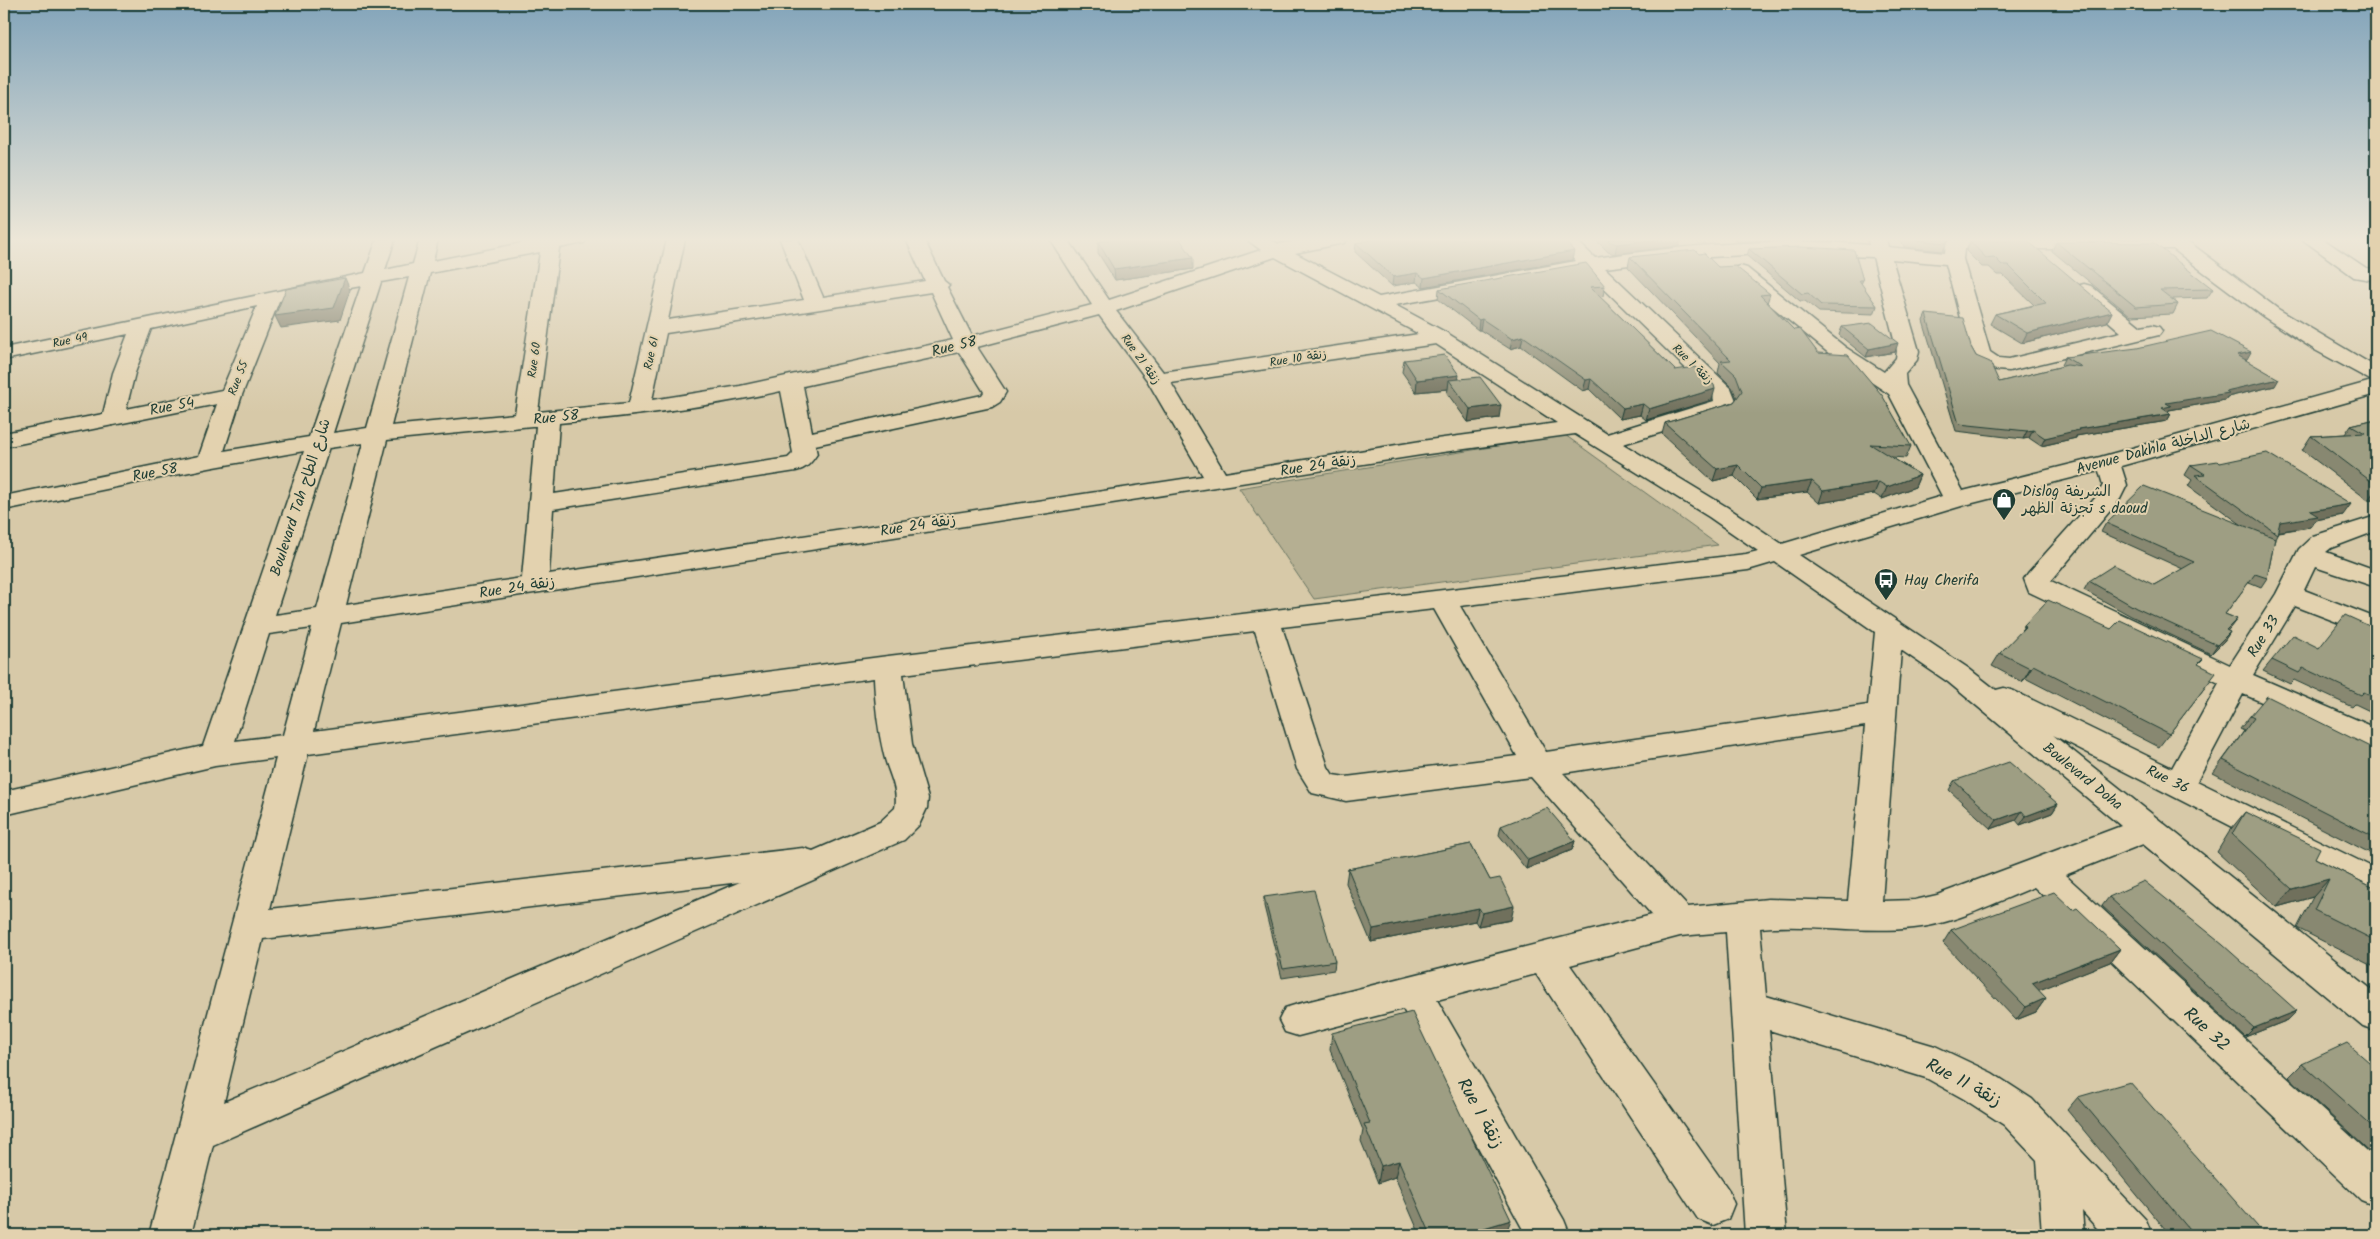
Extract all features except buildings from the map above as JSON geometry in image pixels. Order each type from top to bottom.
[{"type":"street","name":"Rue 49","points":[[4,354],[271,297]]},
{"type":"street","name":"Rue 55","points":[[209,461],[231,395],[271,297]]},
{"type":"street","name":"Boulevard Tah شارع الطاح","points":[[215,755],[367,297]]},
{"type":"street","points":[[170,1235],[295,745],[413,297]]},
{"type":"street","name":"Rue 60","points":[[536,584],[542,503],[537,420],[547,297]]},
{"type":"street","name":"Rue 61","points":[[639,408],[664,297]]},
{"type":"street","points":[[813,297],[816,305]]},
{"type":"street","points":[[657,328],[866,297]]},
{"type":"street","points":[[802,441],[991,400],[995,392],[965,344],[944,297]]},
{"type":"street","name":"Rue 21 زنقة","points":[[1097,297],[1157,380],[1218,481]]},
{"type":"street","name":"Rue 58","points":[[4,502],[209,461],[318,442],[377,434],[537,420],[639,408],[740,393],[965,344],[1104,308],[1138,297]]},
{"type":"street","name":"Boulevard Doha","points":[[1365,297],[1440,337],[1579,427],[1718,512],[1958,676],[2376,1016]]},
{"type":"street","points":[[1377,303],[1407,297]]},
{"type":"street","name":"Rue 1 زنقة","points":[[1605,442],[1721,408],[1726,403],[1723,393],[1623,297]]},
{"type":"street","points":[[1771,297],[1838,351],[1899,391]]},
{"type":"street","points":[[1893,297],[1908,351],[1906,360],[1894,373],[1894,379],[1956,500]]},
{"type":"street","points":[[1964,297],[1980,353],[1986,360],[1995,364],[2022,363],[2144,333],[2096,297]]},
{"type":"street","points":[[2248,297],[2303,335],[2376,376]]},
{"type":"street","points":[[113,417],[124,373],[142,325]]},
{"type":"street","name":"Rue 10 زنقة","points":[[1157,380],[1440,337]]},
{"type":"street","points":[[542,503],[789,466],[804,458],[791,382]]},
{"type":"street","name":"Avenue Dakhla شارع الداخلة","points":[[4,803],[215,755],[888,666],[1748,562],[1956,500],[2108,462],[2376,387]]},
{"type":"street","name":"Rue 54","points":[[4,440],[231,395]]},
{"type":"street","name":"Rue 24 زنقة","points":[[257,627],[1218,481],[1421,448],[1579,427]]},
{"type":"street","points":[[2108,462],[2115,485],[2108,499],[2037,580],[2038,586],[2236,679],[2376,740]]},
{"type":"street","name":"Rue 33","points":[[2179,784],[2236,679],[2289,594],[2308,555],[2322,542],[2376,523]]},
{"type":"street","points":[[2308,555],[2376,579]]},
{"type":"street","points":[[2289,594],[2376,628]]},
{"type":"street","points":[[1442,598],[1538,766],[1680,922]]},
{"type":"street","points":[[1266,620],[1313,769],[1324,785],[1346,789],[1538,766],[1882,712]]},
{"type":"street","points":[[1864,916],[1889,628]]},
{"type":"street","points":[[196,1133],[892,831],[909,815],[912,795],[900,758],[892,722],[888,666]]},
{"type":"street","name":"Rue 36","points":[[1958,676],[2179,784],[2376,884]]},
{"type":"street","points":[[1298,1020],[1680,922],[1768,913],[1864,916],[1915,914],[1940,909],[2148,829]]},
{"type":"street","points":[[249,926],[832,857]]},
{"type":"street","name":"Rue 32","points":[[2039,871],[2376,1186]]},
{"type":"street","points":[[1742,916],[1766,1235]]},
{"type":"street","points":[[1544,956],[1713,1204]]},
{"type":"street","name":"Rue 1 زنقة","points":[[1412,991],[1549,1235]]},
{"type":"street","name":"Rue 11 زنقة","points":[[1748,1007],[1935,1063],[1978,1086],[2018,1112],[2057,1152],[2131,1235]]},
{"type":"street","points":[[2057,1152],[2063,1235]]},
{"type":"shaded area","points":[[1565,435],[1718,545],[1314,599],[1239,488]]},
{"type":"place","name":"Dislog الشريفة تجزئة الظهر s daoud","points":[[2004,521]]},
{"type":"place","name":"Hay Cherifa","points":[[1886,601]]}]
